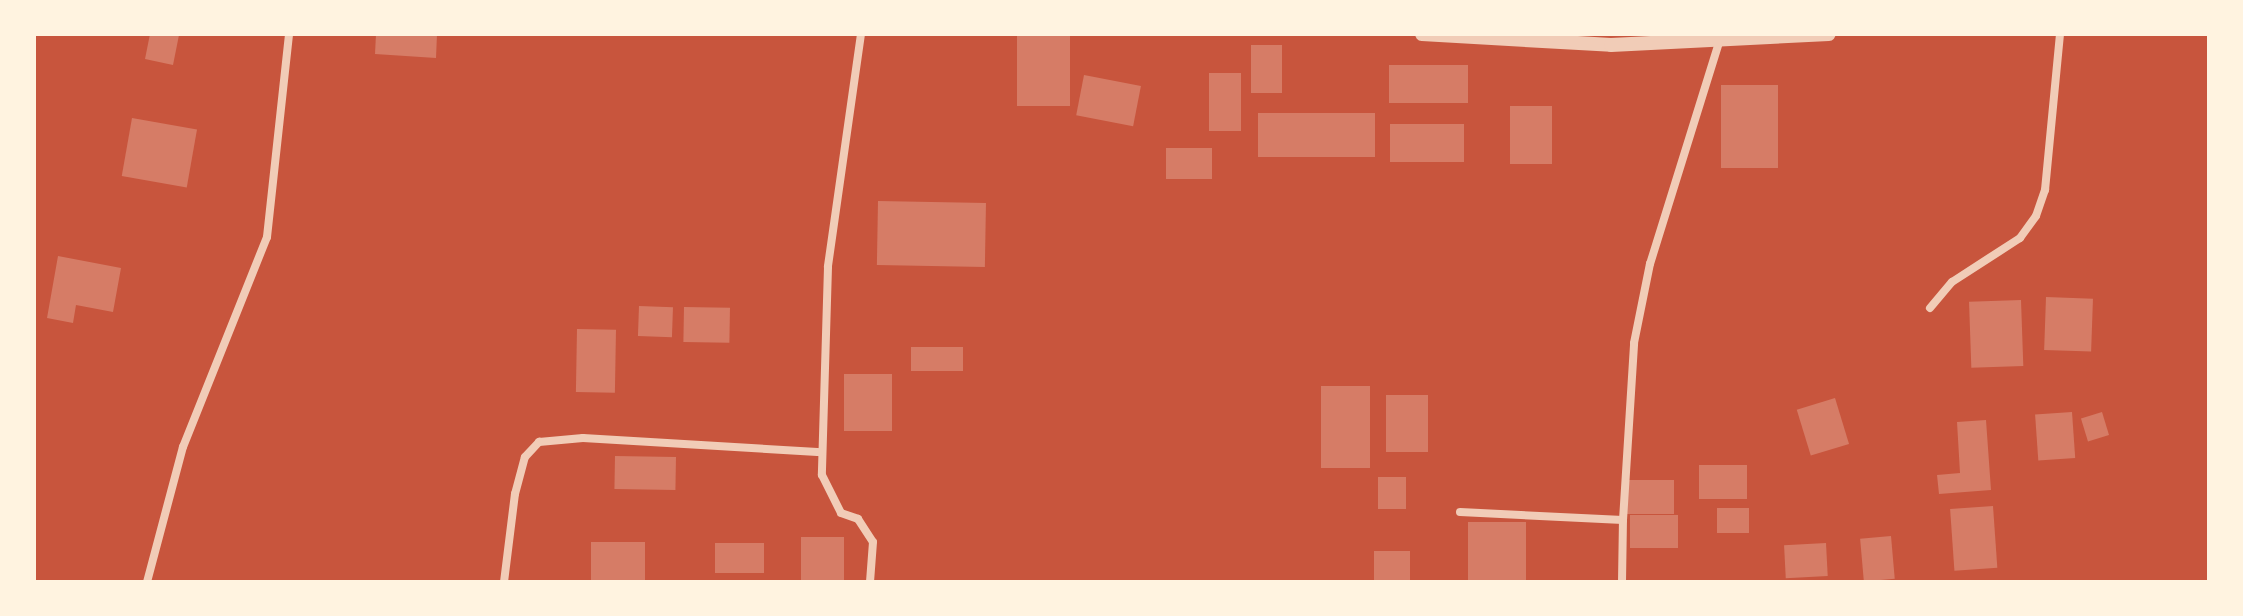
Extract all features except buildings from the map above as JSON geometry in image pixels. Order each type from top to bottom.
[{"type":"street","points":[[147,582],[183,447],[267,237],[289,34]]},
{"type":"street","points":[[861,34],[828,267],[822,452],[829,496],[841,513],[858,519],[873,542],[870,582]]},
{"type":"street","points":[[1422,34],[1597,45],[1684,38],[1719,42],[1829,34]]},
{"type":"street","points":[[1930,308],[1952,282],[2020,238],[2036,216],[2045,190],[2060,34]]},
{"type":"street","points":[[1622,582],[1623,520],[1637,330],[1650,264],[1719,42]]},
{"type":"street","points":[[504,582],[515,494],[525,457],[539,442],[583,438],[822,452]]},
{"type":"street","points":[[1460,512],[1623,520]]}]
